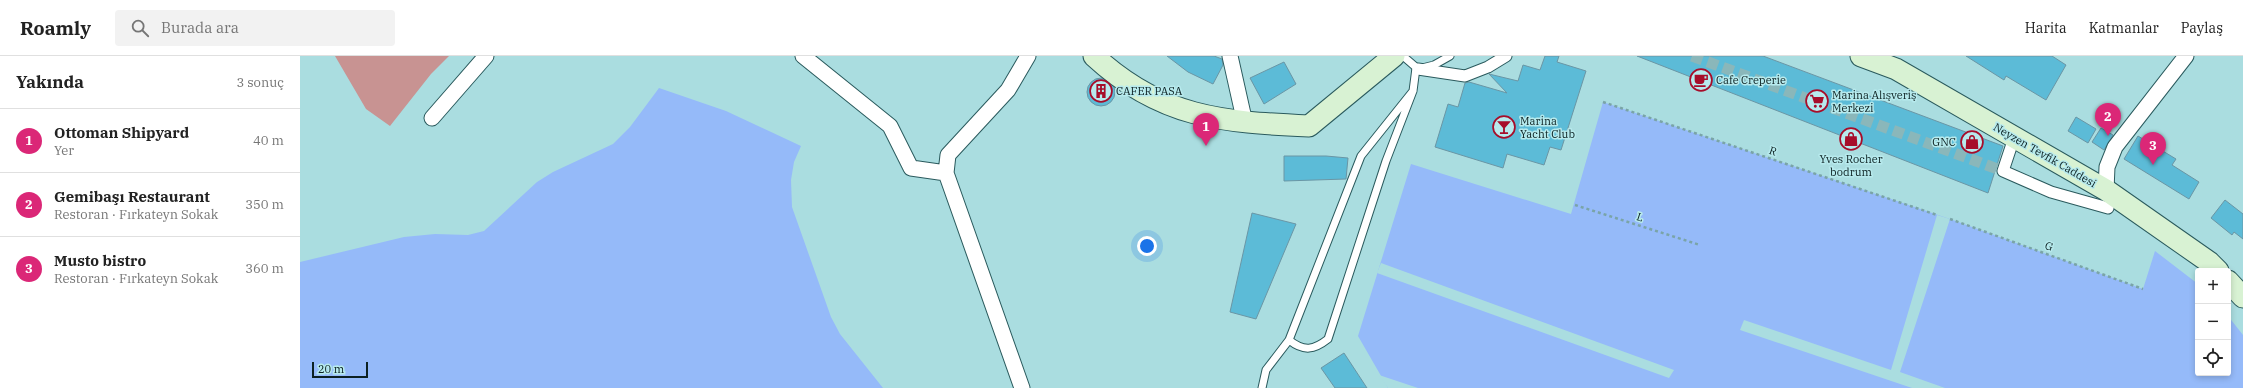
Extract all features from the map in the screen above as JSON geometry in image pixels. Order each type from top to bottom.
[{"type":"main road","points":[[1094,56],[1109,64],[1168,106],[1212,118],[1245,123],[1309,126],[1394,56]]},
{"type":"main road","name":"Neyzen Tevfik Caddesi","points":[[1861,56],[1896,69],[2209,262],[2215,268]]},
{"type":"street","points":[[432,118],[486,56]]},
{"type":"street","points":[[803,56],[890,126],[911,168],[946,173]]},
{"type":"street","points":[[1022,388],[946,173],[948,155],[1008,90],[1028,56]]},
{"type":"street","points":[[1230,56],[1245,123]]},
{"type":"street","points":[[1417,68],[1465,76],[1488,67],[1506,56]]},
{"type":"street","points":[[2012,144],[2003,171],[2051,192],[2107,199],[2107,167],[2115,147],[2186,56]]},
{"type":"lane","points":[[1403,56],[1417,68]]},
{"type":"lane","points":[[1417,68],[1434,65],[1450,56]]},
{"type":"lane","points":[[1289,340],[1298,347],[1316,348],[1328,339],[1386,161],[1413,91],[1417,68]]},
{"type":"lane","points":[[1262,388],[1266,370],[1289,340],[1361,156],[1413,91]]},
{"type":"path","name":"R","points":[[1603,102],[1937,214]]},
{"type":"path","name":"L","points":[[1575,205],[1700,245]]},
{"type":"path","name":"G","points":[[1950,219],[2143,289]]},
{"type":"shaded area","points":[[335,56],[449,56],[431,74],[390,126],[366,109]]},
{"type":"water","points":[[659,88],[726,111],[801,146],[794,162],[791,180],[792,207],[831,317],[840,334],[883,388],[300,388],[300,262],[404,237],[435,234],[468,235],[484,231],[537,182],[553,172],[613,144],[630,127]]},
{"type":"water","points":[[1603,102],[1950,219],[2143,289],[2155,251],[2195,282],[2195,376],[2231,376],[2231,320],[2243,335],[2243,388],[1388,388],[1358,336],[1411,164],[1571,214]]},
{"type":"pier","points":[[1937,215],[1950,219],[1900,372],[1945,388],[1912,388],[1740,330],[1744,320],[1891,370]]},
{"type":"pier","points":[[1381,263],[1674,370],[1669,378],[1377,273]]},
{"type":"pier","points":[[1379,375],[1418,388],[1388,388]]},
{"type":"building","points":[[1167,56],[1214,56],[1222,59],[1223,65],[1213,84],[1188,72]]},
{"type":"building","name":"Marina Yacht Club","points":[[1545,56],[1559,56],[1557,62],[1586,71],[1561,150],[1550,147],[1544,165],[1507,154],[1503,168],[1435,147],[1448,104],[1458,107],[1465,83],[1469,82],[1507,93],[1489,74],[1518,81],[1523,65],[1540,70]]},
{"type":"building","name":"Marina Alışveriş Merkezi","points":[[1637,56],[1763,56],[2003,146],[1988,193]]},
{"type":"building","points":[[1966,56],[2052,56],[2066,65],[2046,100],[2006,76],[2004,80]]},
{"type":"building","points":[[1284,62],[1296,84],[1264,104],[1250,78]]},
{"type":"building","name":"CAFER PASA","points":[[1101,78],[1111,82],[1115,92],[1111,102],[1101,106],[1091,102],[1087,92],[1091,82]]},
{"type":"building","points":[[2076,117],[2096,129],[2088,143],[2068,131]]},
{"type":"building","points":[[2101,128],[2113,135],[2104,150],[2092,142]]},
{"type":"building","points":[[2138,136],[2176,159],[2172,165],[2199,182],[2189,199],[2124,159]]},
{"type":"building","points":[[1284,156],[1326,156],[1348,158],[1346,179],[1284,181]]},
{"type":"building","points":[[2225,200],[2243,214],[2243,239],[2234,232],[2232,235],[2211,218]]},
{"type":"building","points":[[1252,213],[1296,224],[1256,319],[1230,312]]},
{"type":"building","points":[[1344,353],[1367,388],[1335,388],[1321,368]]},
{"type":"tunnel","points":[[1692,56],[2003,171]]},
{"type":"place","name":"Cafe Creperie","points":[[1701,80]]},
{"type":"place","name":"CAFER PASA","points":[[1101,91]]},
{"type":"place","name":"Marina Alışveriş Merkezi","points":[[1817,101]]},
{"type":"place","name":"Marina Yacht Club","points":[[1504,127]]},
{"type":"place","name":"Gemibaşı Restaurant","points":[[2108,136]]},
{"type":"place","name":"Yves Rocher bodrum","points":[[1851,139]]},
{"type":"place","name":"GNC","points":[[1972,142]]},
{"type":"place","name":"Ottoman Shipyard","points":[[1206,146]]},
{"type":"place","name":"Musto bistro","points":[[2153,165]]}]
